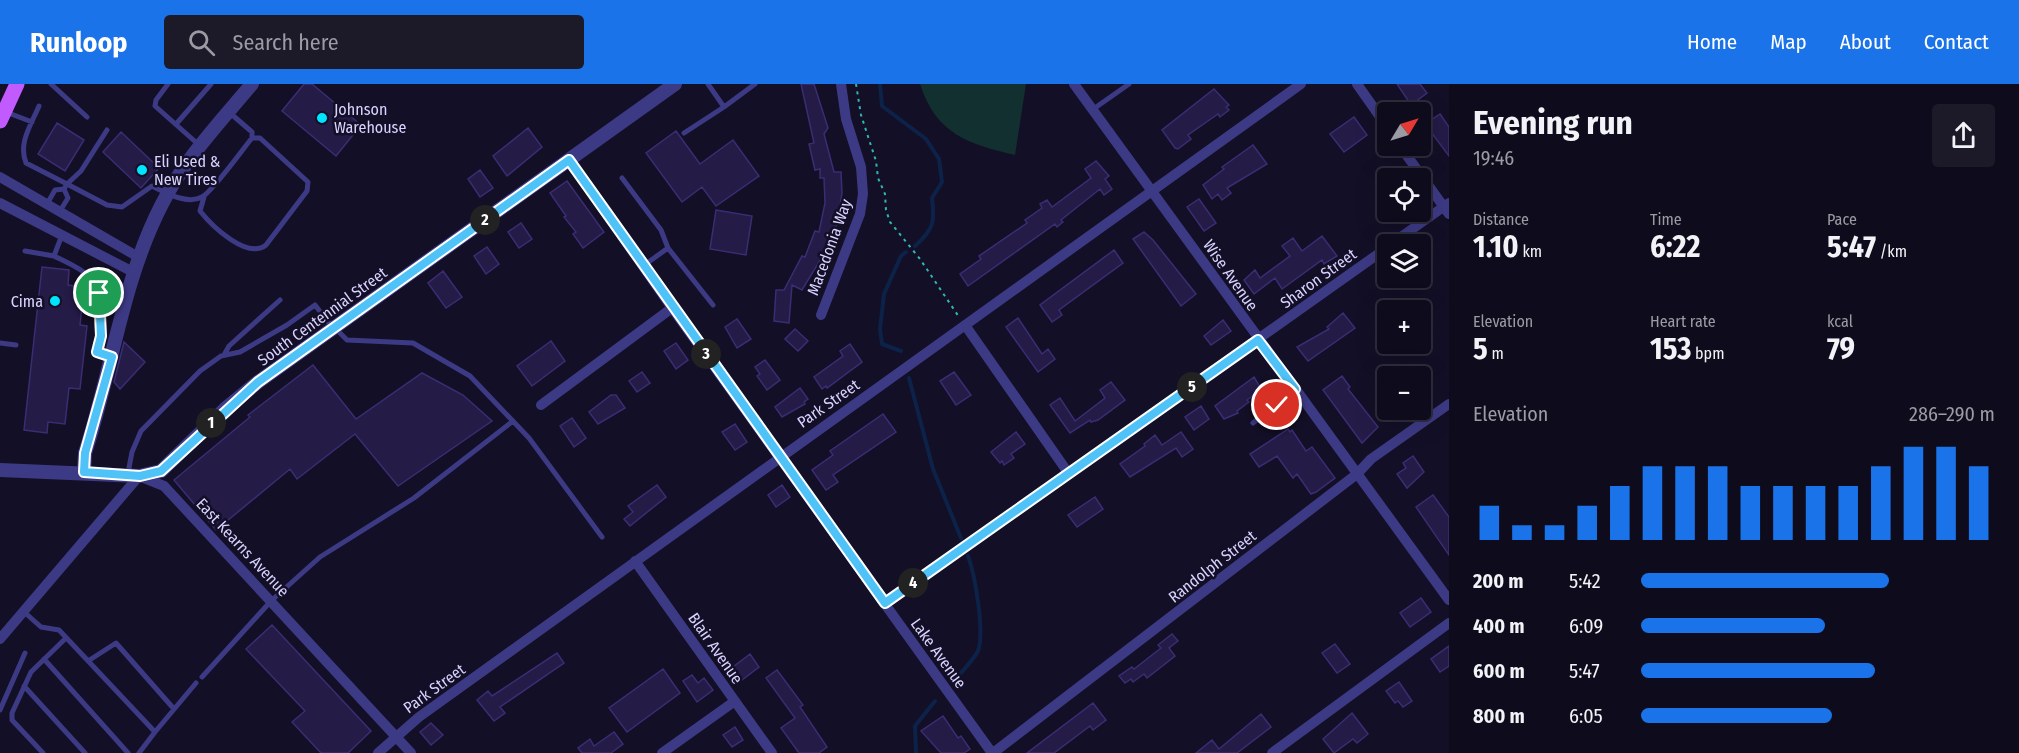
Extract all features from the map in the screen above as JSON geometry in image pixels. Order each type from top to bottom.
[{"type":"main road","points":[[3,106],[17,84]]},
{"type":"street","points":[[84,472],[85,453],[135,273],[167,194],[200,146],[252,84]]},
{"type":"street","name":"South Centennial Street","points":[[0,639],[134,475],[161,471],[218,416],[258,382],[675,84]]},
{"type":"street","name":"Macedonia Way","points":[[821,315],[860,214],[863,194],[861,167],[846,119],[841,84]]},
{"type":"street","name":"Wise Avenue","points":[[1074,84],[1449,600]]},
{"type":"street","name":"Park Street","points":[[378,753],[396,735],[779,456],[1301,84]]},
{"type":"street","points":[[1357,84],[1377,112]]},
{"type":"street","points":[[1408,156],[1447,208]]},
{"type":"street","name":"Lake Avenue","points":[[569,160],[672,308],[993,753]]},
{"type":"street","points":[[0,177],[46,206],[140,258]]},
{"type":"street","points":[[0,203],[135,273]]},
{"type":"street","name":"Sharon Street","points":[[1407,234],[1447,208]]},
{"type":"street","name":"Sharon Street","points":[[885,603],[1377,255]]},
{"type":"street","points":[[541,405],[672,308]]},
{"type":"street","points":[[965,325],[1069,474]]},
{"type":"street","name":"Randolph Street","points":[[993,753],[1357,474],[1371,459],[1449,404]]},
{"type":"street","name":"East Kearns Avenue","points":[[0,471],[134,475],[164,486],[411,753]]},
{"type":"street","name":"Blair Avenue","points":[[635,561],[772,753]]},
{"type":"street","points":[[1272,753],[1449,623]]},
{"type":"street","points":[[662,753],[735,701]]},
{"type":"lane","points":[[51,84],[87,117]]},
{"type":"lane","points":[[168,84],[156,100],[155,106],[177,123],[200,146]]},
{"type":"lane","points":[[177,123],[211,84]]},
{"type":"lane","points":[[708,84],[724,107]]},
{"type":"lane","points":[[684,133],[755,84]]},
{"type":"lane","points":[[1092,110],[1129,84]]},
{"type":"lane","points":[[3,106],[32,122]]},
{"type":"lane","points":[[39,106],[22,146],[26,163],[65,186],[107,204],[122,207],[152,186],[167,194],[191,200],[204,197]]},
{"type":"lane","points":[[229,112],[252,132],[252,138],[204,197],[200,211],[233,240],[254,250],[261,250],[307,191],[308,183],[260,138],[252,138]]},
{"type":"lane","points":[[46,206],[55,190],[65,186],[81,171],[107,130]]},
{"type":"lane","points":[[622,178],[661,230],[668,248],[713,305]]},
{"type":"lane","points":[[59,213],[68,198],[65,186]]},
{"type":"lane","points":[[54,256],[62,235]]},
{"type":"lane","points":[[643,266],[668,248]]},
{"type":"lane","points":[[25,251],[54,256],[92,279],[99,293],[101,336],[97,352],[112,357]]},
{"type":"lane","points":[[224,356],[229,346],[280,300]]},
{"type":"lane","points":[[134,475],[132,452],[141,431],[200,370],[224,356],[240,352],[287,326],[315,305],[347,340],[413,343],[470,376],[513,421],[602,537]]},
{"type":"lane","points":[[0,343],[16,345]]},
{"type":"lane","points":[[1253,423],[1295,389]]},
{"type":"lane","points":[[202,677],[271,601],[320,557],[414,498],[513,421]]},
{"type":"lane","points":[[24,611],[40,627],[59,630],[155,732]]},
{"type":"lane","points":[[43,753],[12,720],[31,672],[66,638]]},
{"type":"lane","points":[[88,661],[116,643],[174,709]]},
{"type":"lane","points":[[0,710],[25,653]]},
{"type":"lane","points":[[44,659],[128,753]]},
{"type":"lane","points":[[139,753],[196,683]]},
{"type":"lane","points":[[24,686],[85,753]]},
{"type":"path","points":[[856,84],[861,115],[876,161],[878,178],[885,194],[886,210],[890,222],[920,259],[965,325]]},
{"type":"green space","points":[[920,84],[1026,84],[1015,155],[969,141],[945,126],[935,115]]},
{"type":"building","name":"Johnson Warehouse","points":[[304,84],[312,84],[361,125],[336,156],[282,111]]},
{"type":"building","points":[[801,84],[814,84],[828,128],[824,134],[834,172],[841,172],[842,193],[837,224],[824,254],[802,290],[792,285],[789,323],[774,321],[776,290],[784,290],[802,256],[805,257],[815,231],[819,232],[825,203],[824,178],[820,178],[820,169],[815,170],[809,144],[814,143]]},
{"type":"building","points":[[1397,84],[1420,84],[1427,93],[1415,102],[1409,102]]},
{"type":"building","points":[[1214,89],[1229,105],[1226,107],[1229,110],[1220,117],[1218,114],[1188,135],[1191,139],[1178,149],[1175,148],[1162,130]]},
{"type":"building","points":[[1440,114],[1449,127],[1449,156],[1431,132],[1431,120]]},
{"type":"building","points":[[1354,117],[1367,135],[1344,152],[1330,134]]},
{"type":"building","points":[[57,123],[84,140],[65,171],[38,154]]},
{"type":"building","points":[[528,128],[542,147],[507,176],[493,156]]},
{"type":"building","points":[[676,131],[700,164],[733,140],[759,176],[716,206],[702,187],[682,202],[646,153]]},
{"type":"building","points":[[121,132],[159,168],[141,188],[103,152]]},
{"type":"building","points":[[1253,145],[1267,164],[1227,188],[1231,193],[1222,200],[1218,194],[1212,199],[1203,185],[1224,169],[1222,167]]},
{"type":"building","points":[[1096,161],[1109,176],[1105,179],[1112,189],[1104,195],[1100,189],[1061,220],[1063,222],[1057,227],[1055,224],[968,286],[960,274],[981,259],[979,256],[1027,223],[1025,220],[1042,208],[1040,204],[1047,200],[1052,207],[1091,178],[1085,169]]},
{"type":"building","points":[[480,170],[493,188],[480,197],[468,179]]},
{"type":"building","points":[[567,181],[604,232],[583,248],[573,234],[576,232],[550,193]]},
{"type":"building","points":[[1199,199],[1216,223],[1204,231],[1187,207]]},
{"type":"building","points":[[716,210],[752,216],[746,255],[710,249]]},
{"type":"building","points":[[521,223],[532,239],[519,248],[508,232]]},
{"type":"building","points":[[1144,232],[1196,294],[1181,306],[1133,239]]},
{"type":"building","points":[[1322,236],[1337,256],[1324,264],[1322,260],[1282,289],[1275,278],[1254,294],[1244,280],[1255,270],[1260,278],[1290,256],[1282,246],[1293,238],[1302,251]]},
{"type":"building","points":[[487,247],[499,264],[486,274],[474,256]]},
{"type":"building","points":[[1114,250],[1123,263],[1059,310],[1062,315],[1052,322],[1040,305]]},
{"type":"building","points":[[42,267],[69,270],[68,285],[84,287],[80,325],[87,326],[80,389],[69,388],[65,424],[48,422],[47,433],[24,430]]},
{"type":"building","points":[[443,271],[462,297],[446,308],[428,283]]},
{"type":"building","points":[[1343,313],[1355,328],[1308,361],[1297,347],[1329,329],[1327,327]]},
{"type":"building","points":[[1018,318],[1042,354],[1048,349],[1055,359],[1038,372],[1006,327]]},
{"type":"building","points":[[737,319],[751,339],[737,348],[725,327]]},
{"type":"building","points":[[1223,320],[1231,331],[1211,345],[1204,336]]},
{"type":"building","points":[[795,329],[808,341],[798,351],[785,339]]},
{"type":"building","points":[[551,341],[565,361],[532,386],[517,366]]},
{"type":"building","points":[[124,342],[145,362],[120,389],[114,382]]},
{"type":"building","points":[[676,343],[688,360],[676,369],[664,351]]},
{"type":"building","points":[[850,344],[862,362],[827,388],[826,386],[822,389],[814,377],[843,356],[840,351]]},
{"type":"building","points":[[765,360],[780,380],[767,390],[757,376],[760,374],[755,367]]},
{"type":"building","points":[[313,365],[356,419],[422,373],[463,395],[492,421],[398,486],[355,434],[297,479],[290,469],[216,530],[174,480],[250,417],[248,415]]},
{"type":"building","points":[[642,372],[650,383],[637,392],[629,381]]},
{"type":"building","points":[[954,372],[971,395],[956,405],[940,381]]},
{"type":"building","points":[[1342,376],[1350,387],[1348,389],[1378,427],[1362,443],[1323,390]]},
{"type":"building","points":[[1254,377],[1260,387],[1256,390],[1258,392],[1247,400],[1249,402],[1237,411],[1238,413],[1224,419],[1215,406]]},
{"type":"building","points":[[1111,382],[1125,400],[1098,420],[1091,422],[1090,420],[1070,433],[1050,405],[1060,398],[1075,421],[1105,398],[1100,390]]},
{"type":"building","points":[[800,388],[808,399],[804,402],[805,404],[782,417],[775,407]]},
{"type":"building","points":[[611,395],[616,395],[625,408],[598,424],[589,412]]},
{"type":"building","points":[[1201,406],[1209,419],[1194,430],[1185,417]]},
{"type":"building","points":[[883,414],[896,432],[833,475],[838,482],[826,490],[812,470],[833,455],[830,451]]},
{"type":"building","points":[[572,418],[586,438],[574,447],[560,426]]},
{"type":"building","points":[[735,424],[747,442],[735,450],[722,432]]},
{"type":"building","points":[[1288,429],[1290,432],[1292,430],[1306,451],[1312,447],[1335,478],[1311,494],[1297,474],[1293,478],[1277,456],[1259,467],[1250,454]]},
{"type":"building","points":[[1016,432],[1025,444],[1011,454],[1014,458],[1004,465],[991,452]]},
{"type":"building","points":[[1181,432],[1193,449],[1182,457],[1176,448],[1130,477],[1120,464],[1145,446],[1144,444],[1155,435],[1162,445]]},
{"type":"building","points":[[1413,456],[1424,472],[1407,488],[1397,474],[1406,468],[1403,463]]},
{"type":"building","points":[[657,485],[666,497],[630,526],[624,519],[633,512],[628,506]]},
{"type":"building","points":[[782,485],[790,497],[776,507],[768,495]]},
{"type":"building","points":[[1433,495],[1449,517],[1449,555],[1416,507]]},
{"type":"building","points":[[1095,497],[1103,509],[1077,527],[1068,515]]},
{"type":"building","points":[[1421,598],[1431,612],[1410,627],[1400,613]]},
{"type":"building","points":[[272,625],[371,731],[348,753],[321,753],[292,722],[305,711],[246,649]]},
{"type":"building","points":[[1172,634],[1178,641],[1169,648],[1175,656],[1147,678],[1144,674],[1133,682],[1131,679],[1125,683],[1119,676],[1132,667],[1134,669],[1161,648],[1158,645]]},
{"type":"building","points":[[1335,644],[1350,664],[1337,673],[1322,653]]},
{"type":"building","points":[[1449,646],[1449,666],[1440,672],[1431,659]]},
{"type":"building","points":[[557,653],[564,663],[500,707],[505,713],[494,721],[477,700],[488,691],[492,696]]},
{"type":"building","points":[[750,654],[759,667],[742,680],[733,667]]},
{"type":"building","points":[[663,669],[680,693],[627,732],[609,708]]},
{"type":"building","points":[[777,670],[803,705],[800,707],[827,747],[819,753],[799,753],[781,728],[795,718],[766,678]]},
{"type":"building","points":[[692,675],[698,683],[704,678],[713,690],[697,702],[683,681]]},
{"type":"building","points":[[1399,682],[1412,701],[1403,707],[1398,701],[1395,703],[1386,691]]},
{"type":"building","points":[[1093,703],[1106,720],[1093,730],[1090,726],[1054,753],[1027,753]]},
{"type":"building","points":[[1352,713],[1368,734],[1357,743],[1353,739],[1334,753],[1323,739]]},
{"type":"building","points":[[1261,714],[1271,727],[1237,753],[1196,753],[1212,740],[1219,749]]},
{"type":"building","points":[[943,716],[958,738],[961,736],[970,749],[964,753],[941,753],[921,731]]},
{"type":"building","points":[[431,723],[443,735],[431,745],[420,732]]},
{"type":"building","points":[[735,727],[743,740],[732,747],[723,735]]},
{"type":"building","points":[[614,732],[623,744],[611,753],[582,753],[578,748],[590,739],[594,746]]},
{"type":"waterway","points":[[880,84],[882,106],[926,139],[939,159],[942,182],[932,198],[932,225],[915,246]]},
{"type":"waterway","points":[[901,351],[882,344],[880,329],[884,294],[901,256],[906,252]]},
{"type":"waterway","points":[[909,378],[933,469],[961,538]]},
{"type":"waterway","points":[[960,674],[978,651],[980,642],[978,604],[968,556]]},
{"type":"waterway","points":[[916,753],[915,726],[935,701]]},
{"type":"place","name":"Johnson Warehouse","points":[[322,118]]},
{"type":"place","name":"Eli Used & New Tires","points":[[142,170]]},
{"type":"place","name":"Cima","points":[[55,301]]},
{"type":"route","points":[[99,293],[101,336],[97,352],[112,357],[85,453],[84,472],[140,476],[161,471],[258,382],[569,160],[672,308],[885,603],[1258,340],[1295,389],[1277,405]]}]
